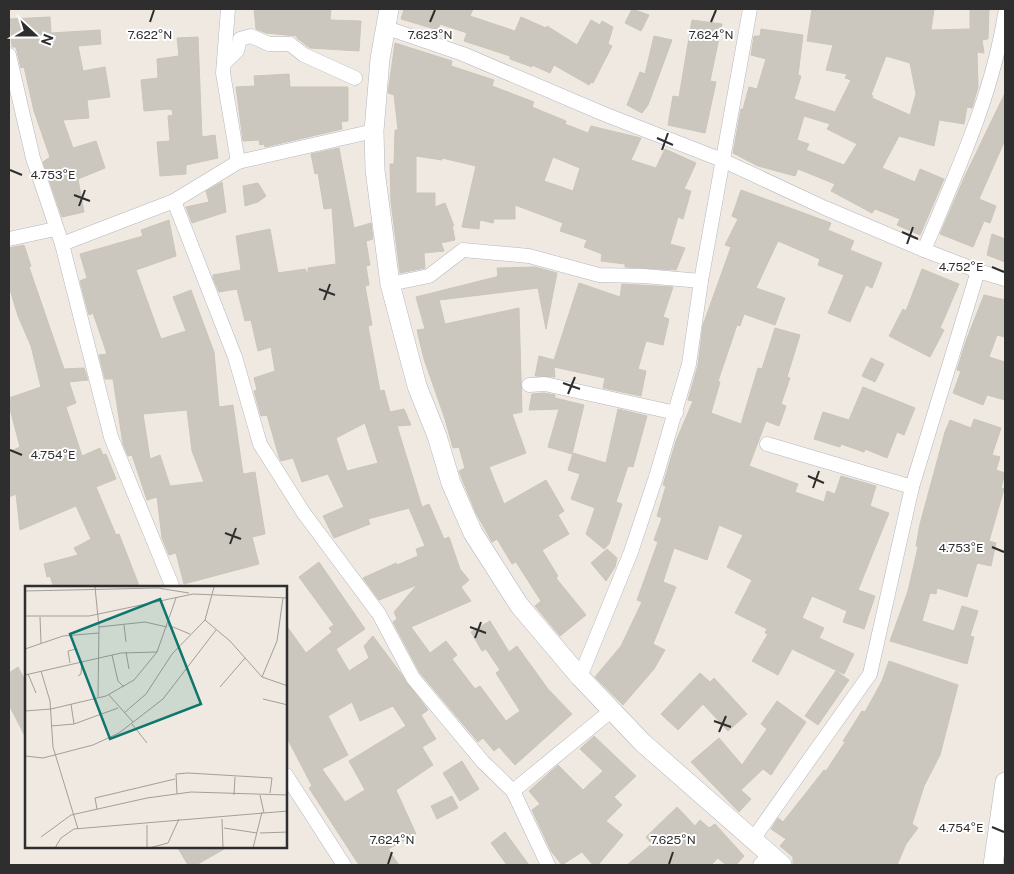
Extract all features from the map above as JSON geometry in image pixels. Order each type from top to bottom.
[{"type":"street","points":[[228,9],[223,73],[238,162]]},
{"type":"street","points":[[389,9],[380,59],[374,131],[375,170],[390,284],[417,386],[437,436],[451,483],[473,533],[519,606],[580,678],[644,743],[753,839],[770,862]]},
{"type":"street","points":[[580,678],[631,552],[676,413],[689,364],[701,281],[748,9]]},
{"type":"street","points":[[924,250],[975,127],[1001,42],[1005,14]]},
{"type":"street","points":[[387,28],[463,54],[604,114],[722,160],[818,205],[924,250],[978,271],[1005,279]]},
{"type":"street","points":[[224,63],[237,51],[240,39],[250,36],[270,44],[290,44],[304,55],[355,78]]},
{"type":"street","points":[[9,55],[34,158],[55,229],[62,244],[111,437],[172,586]]},
{"type":"street","points":[[62,244],[174,201],[238,162],[374,131]]},
{"type":"street","points":[[174,201],[235,357],[260,444],[278,476],[379,614],[413,678],[483,762],[514,792],[548,865]]},
{"type":"street","points":[[9,239],[55,229]]},
{"type":"street","points":[[390,284],[429,276],[464,250],[529,256],[599,274],[701,281]]},
{"type":"street","points":[[753,839],[870,674],[912,487],[978,271]]},
{"type":"street","points":[[529,385],[545,384],[676,413]]},
{"type":"street","points":[[767,444],[912,487]]},
{"type":"street","points":[[514,792],[612,710]]},
{"type":"street","points":[[288,778],[344,865]]},
{"type":"street","points":[[993,865],[1005,782]]},
{"type":"building","points":[[254,9],[331,9],[330,20],[361,21],[359,51],[310,48],[297,36],[266,33],[256,29]]},
{"type":"building","points":[[404,9],[473,9],[470,16],[515,31],[521,17],[546,28],[547,26],[577,45],[591,20],[600,25],[602,21],[613,27],[608,44],[612,46],[593,83],[591,82],[589,85],[554,65],[550,73],[532,65],[532,67],[510,59],[510,56],[464,41],[467,33],[440,24],[438,30],[401,19]]},
{"type":"building","points":[[632,9],[649,15],[641,31],[625,23]]},
{"type":"building","points":[[812,9],[934,9],[931,30],[970,29],[970,9],[989,9],[988,39],[982,40],[984,53],[977,52],[978,87],[972,108],[967,107],[964,124],[939,120],[934,146],[899,136],[882,168],[915,182],[920,169],[944,179],[920,235],[897,225],[900,219],[875,209],[872,213],[831,191],[835,184],[798,169],[795,176],[758,166],[733,153],[741,109],[743,109],[749,87],[757,89],[766,59],[751,55],[754,36],[760,36],[761,29],[803,35],[798,75],[801,76],[794,99],[835,112],[851,80],[845,78],[847,74],[826,70],[833,45],[807,41]],"holes":[[[886,56],[910,63],[916,94],[910,115],[872,98],[873,96],[871,95]],[[804,116],[830,124],[827,129],[857,144],[844,165],[806,150],[809,144],[797,140]]]},
{"type":"building","points":[[50,17],[51,33],[100,30],[101,44],[78,46],[83,71],[105,67],[110,97],[87,100],[89,118],[63,120],[73,148],[96,141],[105,168],[78,179],[84,212],[62,217],[43,162],[50,157],[34,111],[24,67],[21,68],[16,47],[12,47],[10,19]]},
{"type":"building","points":[[692,20],[722,24],[710,81],[716,82],[705,133],[668,125],[673,96],[679,97]]},
{"type":"building","points":[[654,36],[672,40],[648,105],[642,113],[627,105],[640,72],[645,74]]},
{"type":"building","points":[[198,37],[202,137],[215,135],[218,158],[186,165],[186,174],[160,176],[157,142],[170,141],[168,116],[173,115],[172,110],[168,109],[144,111],[141,80],[158,78],[157,59],[179,56],[177,38]]},
{"type":"building","points":[[395,43],[452,61],[451,66],[494,80],[492,86],[534,102],[532,107],[566,121],[565,124],[588,133],[591,126],[641,138],[631,160],[656,168],[665,149],[696,163],[684,189],[691,191],[683,219],[678,217],[670,244],[685,248],[676,270],[625,267],[625,264],[601,261],[602,254],[584,247],[587,240],[560,231],[563,223],[515,205],[515,219],[494,219],[493,223],[480,220],[479,229],[462,227],[476,166],[442,158],[442,160],[416,156],[416,193],[435,193],[435,207],[445,203],[454,226],[452,225],[455,240],[441,243],[444,251],[424,253],[425,268],[400,273],[391,202],[390,164],[394,164],[395,130],[398,130],[394,95],[388,93]],"holes":[[[553,157],[580,168],[573,191],[544,181]]]},
{"type":"building","points":[[289,74],[290,87],[348,87],[348,121],[341,122],[342,129],[265,147],[264,144],[260,145],[259,140],[243,141],[236,87],[255,86],[254,76]]},
{"type":"building","points":[[1005,93],[1005,140],[979,199],[996,206],[990,223],[984,221],[973,247],[940,234],[965,176]]},
{"type":"building","points":[[339,148],[354,228],[371,223],[373,239],[366,241],[370,265],[366,266],[369,285],[365,286],[372,325],[368,326],[380,391],[384,390],[390,412],[404,409],[411,425],[397,426],[422,507],[429,504],[444,539],[449,537],[460,569],[469,580],[461,587],[471,601],[411,627],[430,653],[446,641],[457,655],[452,659],[475,689],[480,686],[506,721],[520,711],[496,673],[500,670],[486,649],[482,651],[471,632],[490,621],[509,652],[517,646],[548,689],[572,714],[515,765],[499,747],[494,751],[483,738],[478,742],[420,673],[393,622],[397,619],[394,612],[417,585],[379,600],[363,578],[396,563],[397,565],[418,556],[416,549],[425,546],[409,508],[368,519],[370,524],[334,538],[323,516],[344,507],[328,474],[302,482],[293,458],[281,461],[267,415],[261,416],[254,391],[257,390],[254,378],[275,371],[271,347],[258,351],[251,320],[245,321],[237,289],[219,292],[213,278],[213,275],[241,270],[236,236],[270,229],[278,273],[305,269],[308,275],[308,268],[336,264],[332,208],[324,209],[318,173],[315,174],[311,154]],"holes":[[[365,423],[378,463],[347,471],[336,438]]]},
{"type":"building","points":[[222,182],[226,212],[192,223],[186,207],[209,202],[206,191]]},
{"type":"building","points":[[258,183],[266,196],[258,202],[245,206],[243,186]]},
{"type":"building","points":[[741,190],[831,223],[828,230],[854,241],[850,250],[882,263],[872,288],[866,285],[850,322],[828,313],[844,275],[818,265],[820,259],[778,241],[756,288],[785,298],[775,325],[744,314],[740,326],[737,325],[718,381],[720,382],[711,413],[741,424],[758,368],[762,369],[775,328],[800,335],[787,377],[790,378],[781,404],[786,406],[779,426],[766,421],[749,466],[798,484],[795,492],[824,502],[827,491],[835,494],[841,476],[876,486],[870,506],[889,513],[858,590],[875,596],[864,629],[843,622],[847,611],[812,596],[802,618],[824,628],[819,638],[854,654],[844,674],[792,649],[778,675],[752,661],[768,634],[765,633],[767,629],[735,613],[752,580],[727,567],[743,535],[719,525],[707,560],[674,548],[663,582],[676,587],[653,644],[665,650],[654,669],[623,705],[595,677],[621,646],[642,602],[637,600],[658,542],[654,540],[662,518],[657,516],[666,486],[663,485],[676,441],[693,401],[688,400],[698,365],[703,325],[731,247],[725,245],[738,219],[732,216]]},
{"type":"building","points":[[169,220],[176,256],[136,270],[161,339],[186,331],[173,297],[191,290],[214,352],[219,407],[233,405],[243,474],[255,472],[265,534],[252,537],[259,564],[184,584],[176,553],[169,555],[162,538],[157,497],[147,500],[132,455],[128,456],[123,444],[113,379],[105,379],[99,355],[107,354],[93,313],[89,315],[80,281],[87,278],[80,254],[143,236],[141,230]],"holes":[[[187,410],[192,451],[204,482],[170,486],[160,455],[150,459],[143,414]]]},
{"type":"building","points":[[992,234],[1005,239],[1005,262],[987,255]]},
{"type":"building","points":[[24,245],[31,266],[29,267],[64,369],[84,368],[88,380],[69,382],[76,403],[66,407],[82,456],[100,448],[103,455],[106,454],[116,479],[96,487],[116,535],[119,534],[139,586],[53,586],[50,576],[47,577],[44,564],[78,555],[74,548],[91,539],[76,506],[20,530],[16,494],[9,497],[9,452],[20,447],[9,405],[9,398],[41,387],[31,346],[18,316],[9,286],[9,248]]},
{"type":"building","points":[[535,267],[557,273],[546,329],[538,288],[439,300],[445,324],[519,308],[522,412],[512,414],[526,453],[489,467],[504,504],[546,480],[564,511],[558,515],[569,534],[542,550],[558,576],[556,578],[586,615],[560,636],[535,606],[541,601],[516,562],[512,564],[497,539],[492,542],[476,513],[459,471],[465,468],[459,447],[453,448],[424,359],[417,330],[425,329],[416,297],[496,277],[498,275],[497,268]]},
{"type":"building","points":[[922,269],[959,284],[940,328],[944,330],[930,357],[889,336],[903,309],[906,311]]},
{"type":"building","points":[[579,283],[620,297],[622,284],[673,287],[663,317],[669,319],[663,345],[646,341],[638,369],[646,371],[641,396],[603,388],[605,378],[554,367],[555,377],[535,376],[539,356],[554,360]]},
{"type":"building","points":[[984,295],[1005,300],[1005,337],[997,335],[989,357],[1005,362],[1005,400],[987,395],[983,405],[953,393],[961,371],[957,370],[966,341]]},
{"type":"building","points":[[871,358],[884,364],[875,382],[862,376]]},
{"type":"building","points":[[863,387],[915,408],[904,435],[897,432],[887,458],[865,449],[864,452],[841,444],[840,447],[814,439],[823,412],[849,420]]},
{"type":"building","points":[[544,393],[555,395],[555,398],[584,405],[572,454],[548,447],[559,409],[529,410],[532,394]]},
{"type":"building","points":[[618,409],[647,416],[633,467],[628,466],[616,502],[622,504],[609,544],[604,549],[586,534],[595,508],[571,499],[580,474],[568,470],[573,453],[606,463]]},
{"type":"building","points":[[974,419],[1001,428],[992,455],[1000,457],[996,470],[1005,473],[1001,488],[1004,489],[989,541],[996,543],[991,566],[977,563],[967,597],[937,588],[936,594],[930,593],[922,621],[954,631],[962,606],[978,611],[970,636],[974,637],[967,664],[890,641],[908,591],[918,547],[916,546],[920,524],[945,432],[950,420],[971,428]]},
{"type":"building","points":[[607,549],[617,558],[615,567],[606,581],[591,563]]},
{"type":"building","points":[[319,562],[365,629],[336,649],[349,671],[369,658],[364,646],[373,636],[428,710],[421,715],[436,739],[422,747],[433,765],[396,790],[416,834],[388,849],[399,865],[359,865],[309,788],[312,786],[288,740],[288,628],[306,653],[332,632],[329,628],[334,625],[299,577]],"holes":[[[352,702],[360,721],[393,706],[406,726],[349,761],[365,790],[345,802],[322,769],[348,755],[328,716]]]},
{"type":"building","points":[[889,661],[958,685],[940,755],[924,786],[912,824],[918,828],[906,844],[897,865],[793,865],[793,857],[780,846],[786,839],[771,829],[778,818],[783,822],[824,770],[826,771],[862,711],[865,712],[882,681]]},
{"type":"building","points":[[18,667],[25,680],[25,736],[9,705],[9,673]]},
{"type":"building","points":[[836,671],[849,680],[818,725],[805,716]]},
{"type":"building","points":[[700,673],[710,682],[714,678],[747,714],[728,731],[703,704],[678,730],[661,714]]},
{"type":"building","points":[[777,701],[806,722],[771,775],[763,769],[741,790],[751,799],[739,812],[691,762],[719,738],[742,765],[767,729],[761,724]]},
{"type":"building","points":[[594,736],[636,776],[614,797],[622,805],[606,821],[623,835],[598,865],[593,865],[582,852],[562,865],[551,851],[532,810],[540,804],[529,791],[558,765],[583,790],[603,771],[580,749]]},
{"type":"building","points":[[462,761],[479,789],[460,801],[443,773]]},
{"type":"building","points":[[452,796],[458,808],[437,819],[431,806]]},
{"type":"building","points":[[677,807],[695,826],[700,820],[709,828],[715,824],[744,856],[736,865],[726,865],[718,858],[711,865],[627,865],[652,844],[646,837]]},
{"type":"building","points":[[505,832],[529,865],[507,865],[491,843]]},
{"type":"building","points":[[179,849],[224,849],[196,865],[188,865]]}]
